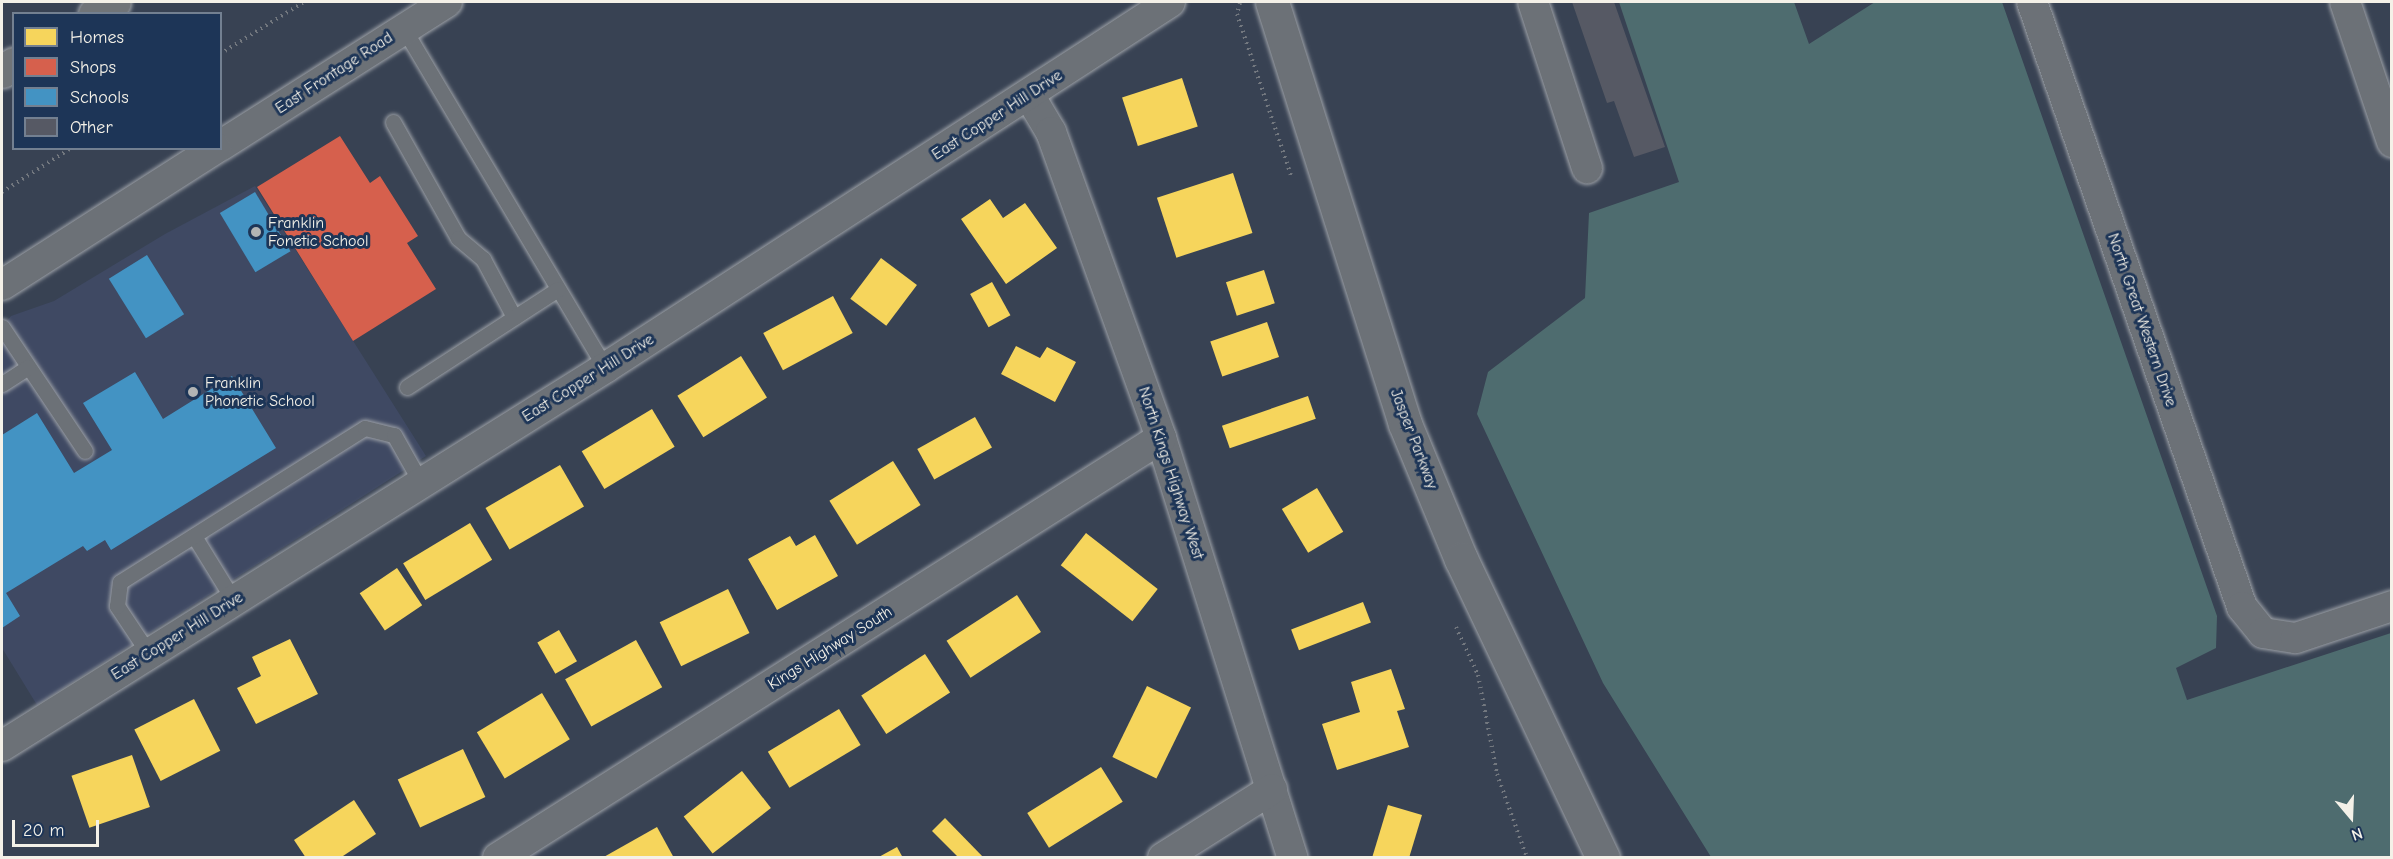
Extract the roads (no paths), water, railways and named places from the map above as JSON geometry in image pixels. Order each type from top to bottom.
[{"type":"main road","points":[[98,12],[114,2]]},
{"type":"main road","name":"Jasper Parkway","points":[[1272,2],[1406,424],[1461,559],[1603,858]]},
{"type":"street","name":"East Frontage Road","points":[[222,145],[447,2]]},
{"type":"street","name":"East Copper Hill Drive","points":[[2,746],[605,368],[1170,2]]},
{"type":"street","points":[[1533,2],[1587,168]]},
{"type":"street","name":"North Great Western Drive","points":[[2032,2],[2242,607],[2264,633],[2296,638],[2391,606]]},
{"type":"street","points":[[2345,2],[2391,142]]},
{"type":"street","name":"North Kings Highway West","points":[[1029,95],[1051,132],[1161,438],[1293,858]]},
{"type":"street","points":[[2,285],[213,150]]},
{"type":"street","name":"Kings Highway South","points":[[498,858],[1161,438]]},
{"type":"street","points":[[1163,858],[1272,789]]},
{"type":"lane","points":[[404,29],[605,368]]},
{"type":"lane","points":[[393,122],[459,238],[483,259],[514,317]]},
{"type":"lane","points":[[407,387],[558,289]]},
{"type":"lane","points":[[2,327],[85,451]]},
{"type":"lane","points":[[2,384],[28,367]]},
{"type":"lane","points":[[149,654],[117,606],[120,582],[365,428],[394,435],[421,483]]},
{"type":"lane","points":[[194,536],[234,601]]},
{"type":"place","name":"Franklin Fonetic School","points":[[256,232]]},
{"type":"place","name":"Franklin Phonetic School","points":[[193,392]]}]
